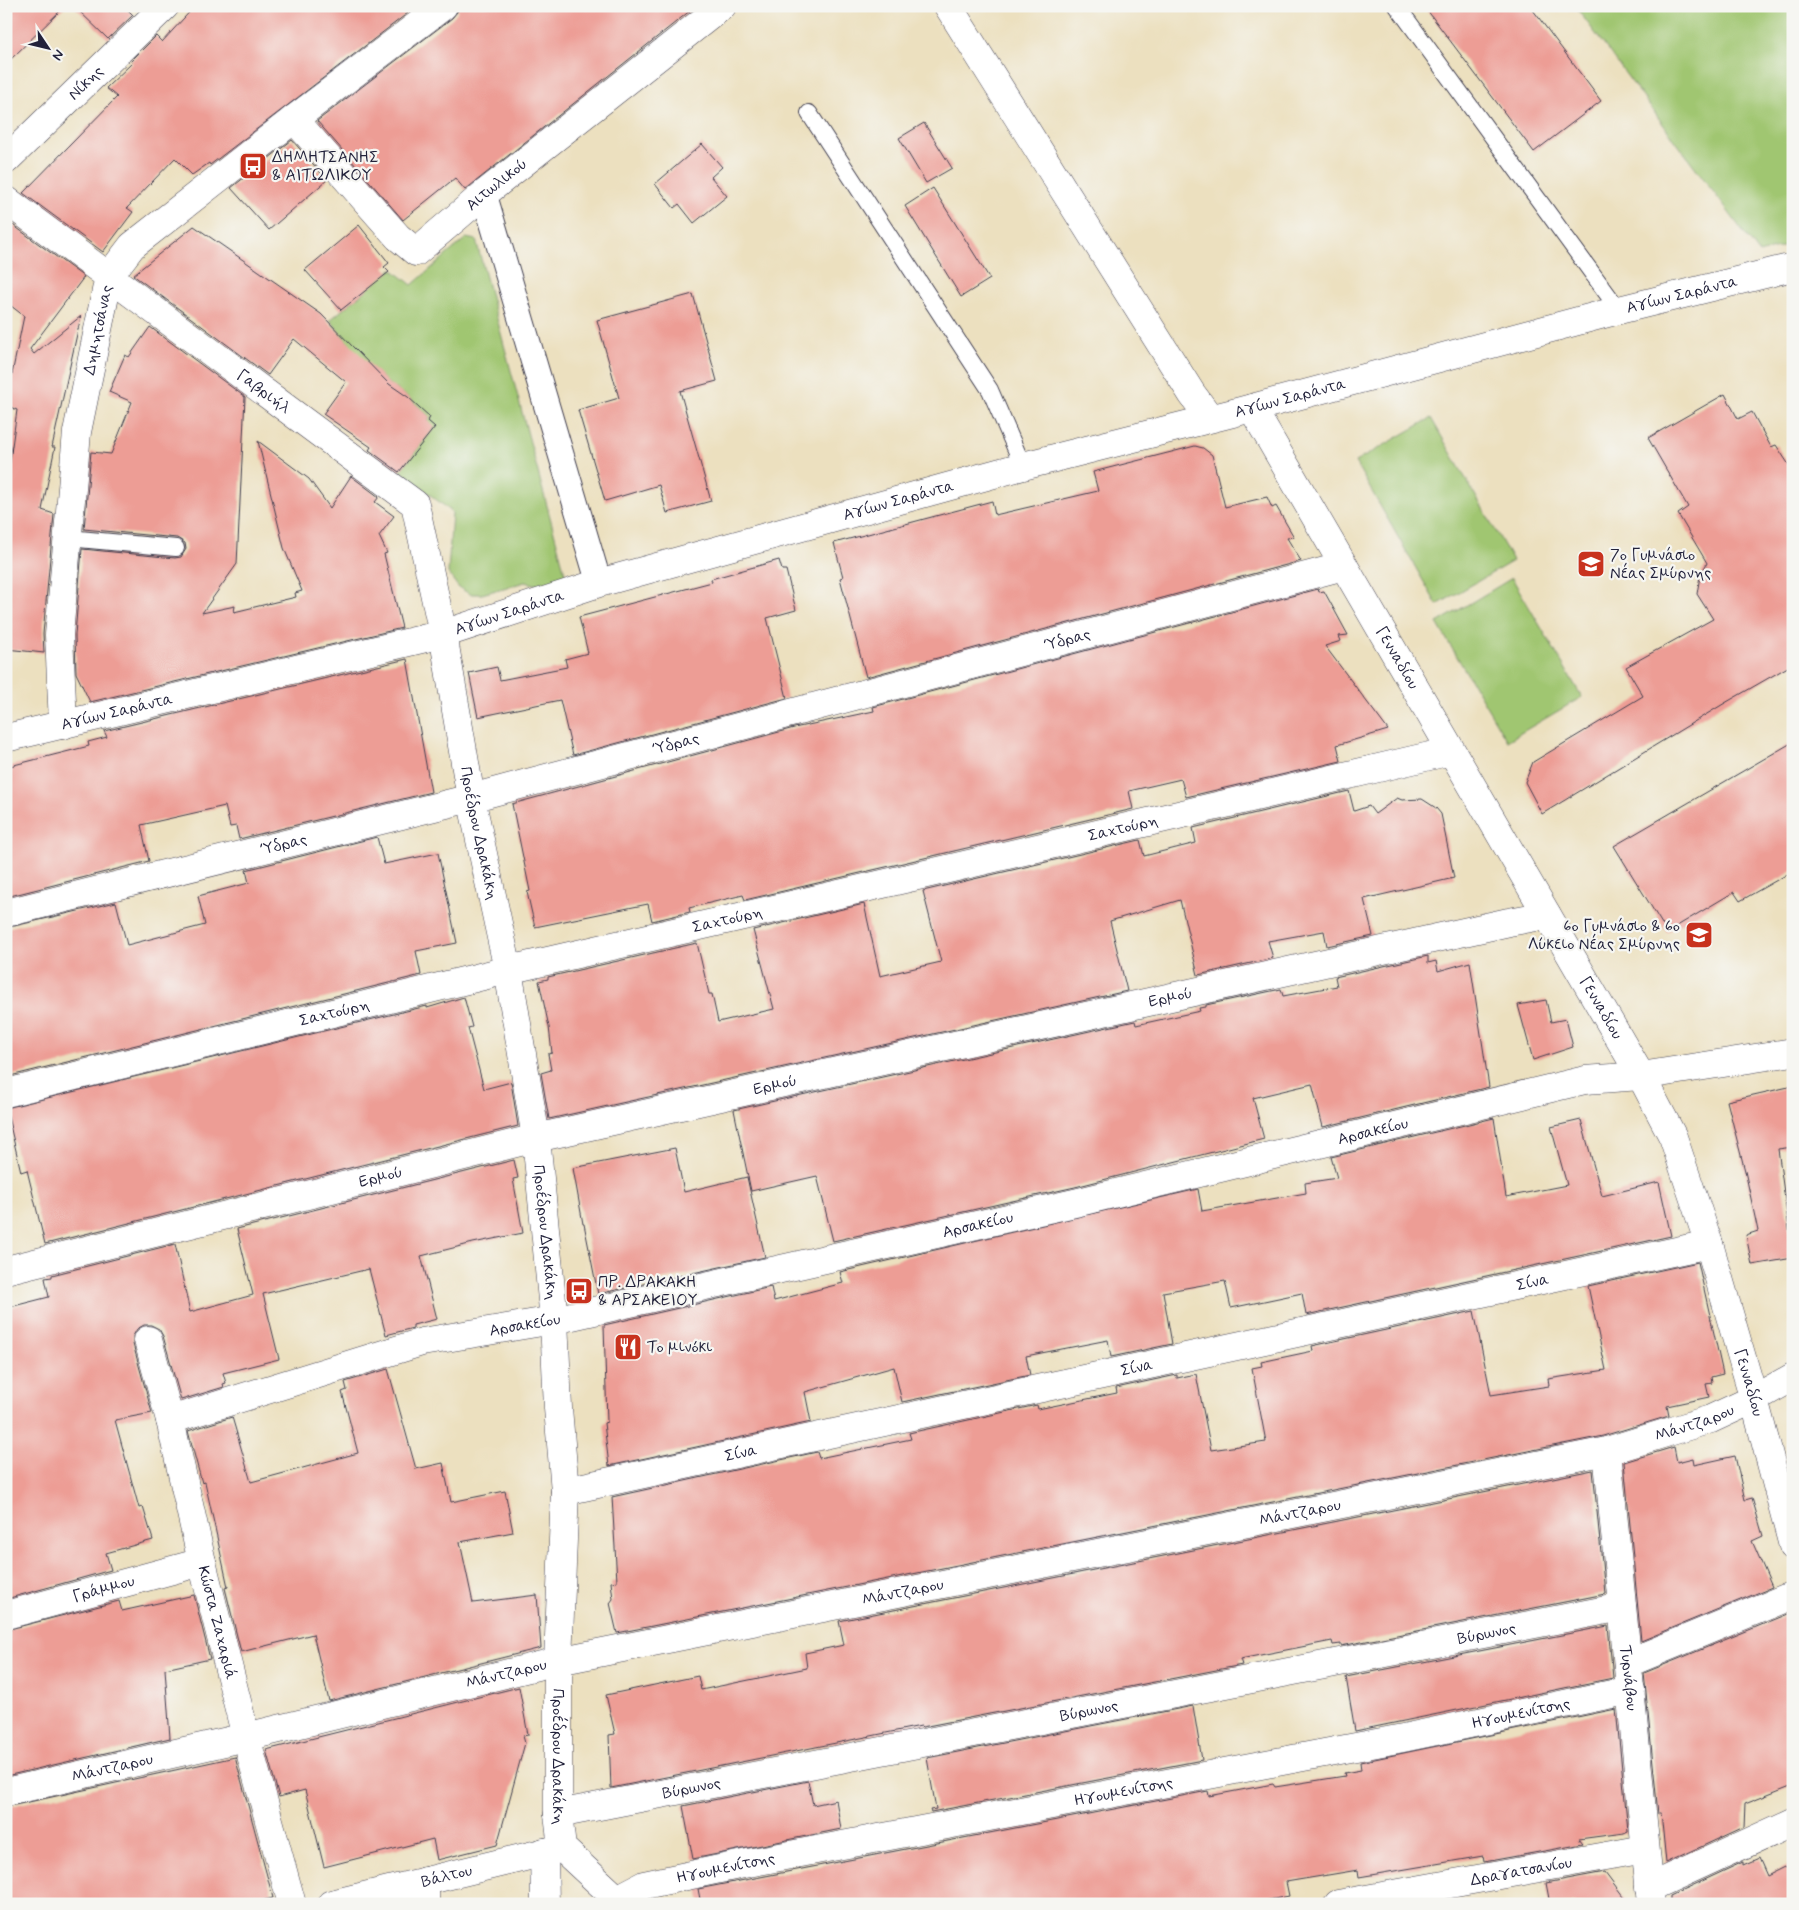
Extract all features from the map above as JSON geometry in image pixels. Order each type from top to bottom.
[{"type":"street","name":"Νίκης","points":[[6,160],[165,6]]},
{"type":"street","name":"Δημητσάνας","points":[[63,725],[59,635],[77,432],[109,276],[132,246],[294,119],[443,6]]},
{"type":"street","name":"Αιτωλικού","points":[[294,119],[398,237],[416,252],[484,194],[722,6]]},
{"type":"street","points":[[948,6],[1192,394],[1210,418]]},
{"type":"street","points":[[484,194],[599,584]]},
{"type":"street","name":"Γαβριήλ","points":[[6,200],[415,504],[443,634]]},
{"type":"street","name":"Αγίων Σαράντα","points":[[6,738],[443,634],[599,584],[1023,466],[1252,408],[1619,310],[1793,267]]},
{"type":"street","name":"Γενναδίου","points":[[1252,408],[1641,1076],[1673,1137],[1709,1244],[1754,1399],[1793,1546]]},
{"type":"street","name":"Ύδρας","points":[[6,913],[471,798],[1344,566]]},
{"type":"street","name":"Προέδρου Δρακάκη","points":[[443,634],[471,798],[508,970],[536,1138],[554,1320],[558,1408],[565,1492],[558,1661],[558,1814],[553,1850],[618,1901]]},
{"type":"street","name":"Σαχτούρη","points":[[6,1093],[508,970],[942,871],[1451,751]]},
{"type":"street","name":"Ερμού","points":[[6,1270],[536,1138],[1490,926],[1548,915]]},
{"type":"street","name":"Αρσακείου","points":[[170,1420],[422,1342],[554,1320],[1079,1202],[1585,1080],[1641,1076],[1793,1052]]},
{"type":"street","name":"Σίνα","points":[[565,1492],[1709,1244]]},
{"type":"street","name":"Κώστα Ζαχαριά","points":[[148,1340],[170,1420],[202,1562],[246,1737],[292,1904]]},
{"type":"street","name":"Μάντζαρου","points":[[6,1792],[246,1737],[558,1661],[1607,1451],[1711,1419],[1754,1399],[1793,1377]]},
{"type":"street","name":"Τυρνάβου","points":[[1607,1451],[1650,1896]]},
{"type":"street","name":"Γράμμου","points":[[6,1615],[202,1562]]},
{"type":"street","points":[[1628,1664],[1793,1595]]},
{"type":"street","name":"Βύρωνος","points":[[558,1814],[1622,1607]]},
{"type":"street","name":"Ηγουμενίτσης","points":[[618,1901],[644,1885],[748,1862],[1403,1738],[1631,1690]]},
{"type":"street","points":[[1650,1896],[1793,1822]]},
{"type":"street","name":"Δραγατσανίου","points":[[1338,1904],[1645,1849]]},
{"type":"street","points":[[545,1904],[553,1850]]},
{"type":"street","name":"Βάλτου","points":[[332,1904],[425,1892],[553,1850]]},
{"type":"lane","points":[[1396,6],[1619,310]]},
{"type":"lane","points":[[809,114],[990,390],[1023,466]]},
{"type":"lane","points":[[68,538],[176,548]]},
{"type":"green space","points":[[1575,6],[1793,6],[1793,244],[1759,253]]},
{"type":"green space","points":[[466,238],[476,240],[566,577],[543,586],[525,582],[482,594],[470,594],[458,587],[448,573],[452,512],[400,471],[435,427],[428,421],[430,417],[408,397],[389,384],[350,345],[330,320],[392,269],[412,285]]},
{"type":"green space","points":[[1431,418],[1513,561],[1437,605],[1355,462]]},
{"type":"green space","points":[[1512,578],[1582,697],[1507,741],[1437,623]]},
{"type":"building","points":[[6,6],[65,6],[6,64]]},
{"type":"building","points":[[74,6],[124,6],[133,15],[108,39]]},
{"type":"building","points":[[195,6],[417,6],[210,165],[209,163],[192,175],[175,158],[127,208],[133,212],[103,252],[23,193],[117,97],[106,88],[156,36],[162,42]]},
{"type":"building","points":[[458,6],[696,6],[465,190],[455,178],[403,220],[317,121],[452,18],[457,12]]},
{"type":"building","points":[[1424,6],[1530,6],[1601,101],[1534,152]]},
{"type":"building","points":[[924,123],[952,168],[926,183],[899,138]]},
{"type":"building","points":[[292,140],[327,180],[269,230],[231,188]]},
{"type":"building","points":[[702,144],[722,167],[711,177],[727,196],[694,223],[679,204],[674,208],[655,184]]},
{"type":"building","points":[[933,188],[990,279],[961,297],[905,206]]},
{"type":"building","points":[[6,220],[84,277],[30,349],[34,354],[81,316],[52,447],[55,447],[42,510],[54,514],[43,634],[44,653],[6,649],[6,468],[9,468],[17,410],[6,405],[6,403],[24,316],[6,302]]},
{"type":"building","points":[[359,225],[389,263],[384,267],[389,272],[341,310],[305,270]]},
{"type":"building","points":[[194,226],[321,314],[389,384],[408,397],[430,417],[428,421],[435,427],[399,472],[369,450],[371,447],[323,414],[346,382],[294,339],[268,375],[133,275]]},
{"type":"building","points":[[693,294],[717,381],[680,391],[711,501],[667,513],[659,485],[605,501],[578,410],[619,398],[597,320]]},
{"type":"building","points":[[150,327],[245,397],[237,564],[202,613],[235,606],[234,612],[296,597],[295,593],[302,591],[284,548],[258,441],[309,479],[330,508],[351,476],[379,497],[375,502],[394,516],[379,536],[387,553],[384,554],[402,628],[90,702],[76,673],[75,635],[82,549],[175,558],[181,557],[186,549],[185,543],[177,538],[84,529],[91,452],[111,454],[132,402],[109,392],[125,355],[129,357]]},
{"type":"building","points":[[1725,394],[1738,419],[1752,412],[1771,447],[1776,445],[1793,471],[1793,664],[1542,814],[1525,782],[1533,762],[1643,696],[1626,667],[1713,619],[1697,594],[1700,576],[1707,563],[1678,514],[1688,507],[1648,438]]},
{"type":"building","points":[[1195,446],[1203,448],[1212,455],[1225,507],[1267,497],[1272,508],[1276,506],[1294,537],[1287,538],[1301,561],[866,677],[840,578],[843,577],[834,543],[992,501],[995,515],[1098,491],[1093,472]]},
{"type":"building","points":[[779,560],[782,570],[786,570],[796,610],[767,618],[787,698],[573,755],[560,700],[478,717],[469,673],[497,667],[500,680],[567,667],[565,659],[588,653],[579,617],[712,582],[711,579]]},
{"type":"building","points":[[1318,589],[1319,592],[1324,591],[1348,635],[1339,636],[1341,641],[1325,646],[1388,730],[1337,745],[1341,761],[1186,797],[1181,779],[1129,791],[1133,809],[745,900],[743,895],[689,908],[690,912],[652,921],[648,904],[535,927],[527,892],[530,891],[512,804],[794,728],[874,711],[873,707]]},
{"type":"building","points":[[407,659],[431,792],[239,839],[236,826],[230,827],[225,806],[141,825],[149,861],[6,897],[6,767],[89,746],[88,742],[107,737],[104,731]]},
{"type":"building","points":[[1793,742],[1793,871],[1740,901],[1734,892],[1667,932],[1614,846]]},
{"type":"building","points":[[1349,791],[1354,811],[1369,806],[1375,814],[1397,798],[1402,800],[1422,799],[1436,808],[1441,814],[1454,878],[1364,899],[1373,936],[1327,946],[1324,931],[1268,941],[1273,958],[1198,975],[1180,900],[1110,921],[1127,991],[549,1119],[541,1073],[551,1070],[548,1054],[552,1053],[549,1027],[539,981],[548,979],[548,977],[697,943],[709,994],[712,994],[718,1022],[774,1009],[753,930],[864,904],[880,976],[941,962],[923,891],[1140,840],[1144,856],[1196,843],[1193,828]]},
{"type":"building","points":[[377,837],[384,864],[438,853],[457,943],[416,951],[421,975],[6,1077],[6,928],[116,902],[127,945],[205,925],[198,896],[249,883],[246,870]]},
{"type":"building","points":[[1428,956],[1428,963],[1436,961],[1438,971],[1470,962],[1489,1087],[1323,1127],[1312,1084],[1253,1098],[1264,1139],[1075,1187],[833,1241],[817,1176],[751,1191],[734,1110],[1135,1021],[1136,1025],[1200,1011],[1199,1008],[1206,1007],[1206,1005],[1281,989],[1283,996],[1337,986],[1335,977]]},
{"type":"building","points":[[464,997],[472,1027],[468,1028],[484,1089],[511,1082],[518,1126],[45,1244],[27,1170],[21,1172],[6,1108],[427,1006],[427,1008]]},
{"type":"building","points":[[1546,1000],[1551,1022],[1566,1019],[1573,1047],[1533,1060],[1518,1005]]},
{"type":"building","points":[[1793,1086],[1793,1147],[1778,1149],[1793,1258],[1752,1265],[1746,1235],[1758,1231],[1727,1101]]},
{"type":"building","points":[[1494,1118],[1506,1197],[1567,1185],[1551,1127],[1581,1120],[1602,1196],[1659,1182],[1671,1236],[1306,1315],[1302,1293],[1231,1308],[1225,1281],[1163,1292],[1172,1344],[1111,1357],[1108,1340],[1026,1356],[1030,1375],[902,1402],[894,1367],[805,1392],[811,1422],[609,1466],[604,1423],[607,1422],[604,1325],[771,1287],[774,1301],[843,1283],[840,1272],[1198,1189],[1202,1211],[1306,1193],[1305,1183],[1337,1178],[1331,1157]]},
{"type":"building","points":[[675,1148],[684,1192],[747,1177],[765,1257],[598,1294],[573,1168]]},
{"type":"building","points":[[514,1160],[518,1178],[513,1179],[523,1233],[421,1256],[437,1319],[386,1335],[369,1269],[263,1294],[279,1359],[223,1373],[226,1383],[223,1384],[224,1387],[181,1400],[163,1336],[159,1329],[151,1325],[144,1325],[137,1329],[133,1336],[133,1344],[152,1413],[115,1420],[139,1508],[143,1507],[153,1540],[106,1553],[111,1570],[6,1599],[6,1308],[49,1297],[45,1278],[52,1277],[52,1275],[175,1244],[190,1312],[253,1295],[237,1229]]},
{"type":"building","points":[[1698,1262],[1723,1374],[1711,1377],[1712,1383],[1706,1384],[1709,1397],[1667,1406],[1669,1416],[1603,1436],[617,1633],[610,1603],[613,1599],[611,1582],[617,1581],[612,1497],[817,1452],[819,1458],[911,1439],[909,1433],[1037,1405],[1038,1409],[1117,1393],[1116,1388],[1177,1375],[1177,1378],[1196,1374],[1211,1450],[1266,1442],[1252,1368],[1262,1366],[1261,1362],[1313,1351],[1312,1346],[1474,1311],[1491,1395],[1549,1386],[1548,1379],[1606,1370],[1588,1286]]},
{"type":"building","points":[[388,1369],[416,1469],[443,1463],[451,1502],[505,1491],[513,1532],[460,1542],[473,1603],[537,1595],[541,1648],[329,1701],[313,1634],[241,1652],[225,1588],[228,1587],[205,1482],[202,1483],[188,1431],[232,1417],[251,1482],[358,1453],[342,1392],[347,1390],[345,1382]]},
{"type":"building","points":[[1674,1447],[1677,1462],[1693,1458],[1694,1465],[1735,1456],[1745,1500],[1752,1498],[1763,1536],[1752,1541],[1772,1587],[1641,1641],[1624,1462]]},
{"type":"building","points":[[1593,1470],[1605,1594],[1341,1646],[1341,1644],[1333,1645],[1332,1641],[1240,1659],[1242,1665],[921,1726],[611,1788],[609,1735],[615,1734],[606,1695],[698,1676],[701,1690],[807,1668],[805,1653],[844,1645],[839,1621]]},
{"type":"building","points":[[194,1595],[210,1659],[165,1669],[170,1738],[6,1776],[6,1630],[119,1601],[122,1611]]},
{"type":"building","points":[[1793,1612],[1793,1785],[1745,1804],[1744,1827],[1666,1863],[1661,1812],[1658,1814],[1644,1673]]},
{"type":"building","points":[[1608,1626],[1613,1678],[1355,1731],[1346,1677]]},
{"type":"building","points":[[519,1687],[528,1735],[523,1736],[525,1743],[497,1845],[437,1860],[433,1839],[324,1867],[305,1790],[279,1797],[266,1750]]},
{"type":"building","points":[[1193,1706],[1202,1760],[931,1812],[930,1810],[936,1809],[927,1758]]},
{"type":"building","points":[[1616,1709],[1628,1831],[1579,1839],[1583,1844],[1484,1862],[1483,1856],[1359,1877],[1358,1870],[1286,1882],[1289,1896],[1249,1904],[701,1904],[698,1889],[1208,1791],[1209,1796],[1273,1784],[1275,1787],[1345,1776],[1344,1773],[1361,1770],[1360,1762]]},
{"type":"building","points":[[235,1757],[273,1898],[249,1904],[6,1904],[6,1807]]},
{"type":"building","points":[[808,1781],[813,1805],[836,1800],[841,1829],[693,1859],[683,1806]]},
{"type":"building","points":[[1759,1858],[1767,1876],[1793,1863],[1793,1904],[1670,1904],[1670,1896],[1743,1862],[1743,1865]]},
{"type":"building","points":[[1605,1872],[1629,1904],[1550,1904],[1546,1883]]},
{"type":"place","name":"ΔΗΜΗΤΣΑΝΗΣ & ΑΙΤΩΛΙΚΟΥ","points":[[253,166]]},
{"type":"place","name":"7ο Γυμνάσιο Νέας Σμύρνης","points":[[1591,564]]},
{"type":"place","name":"6ο Γυμνάσιο & 6ο Λύκειο Νέας Σμύρνης","points":[[1699,935]]},
{"type":"place","name":"ΠΡ. ΔΡΑΚΑΚΗ & ΑΡΣΑΚΕΙΟΥ","points":[[579,1291]]},
{"type":"place","name":"Το μινόκι","points":[[628,1347]]}]
